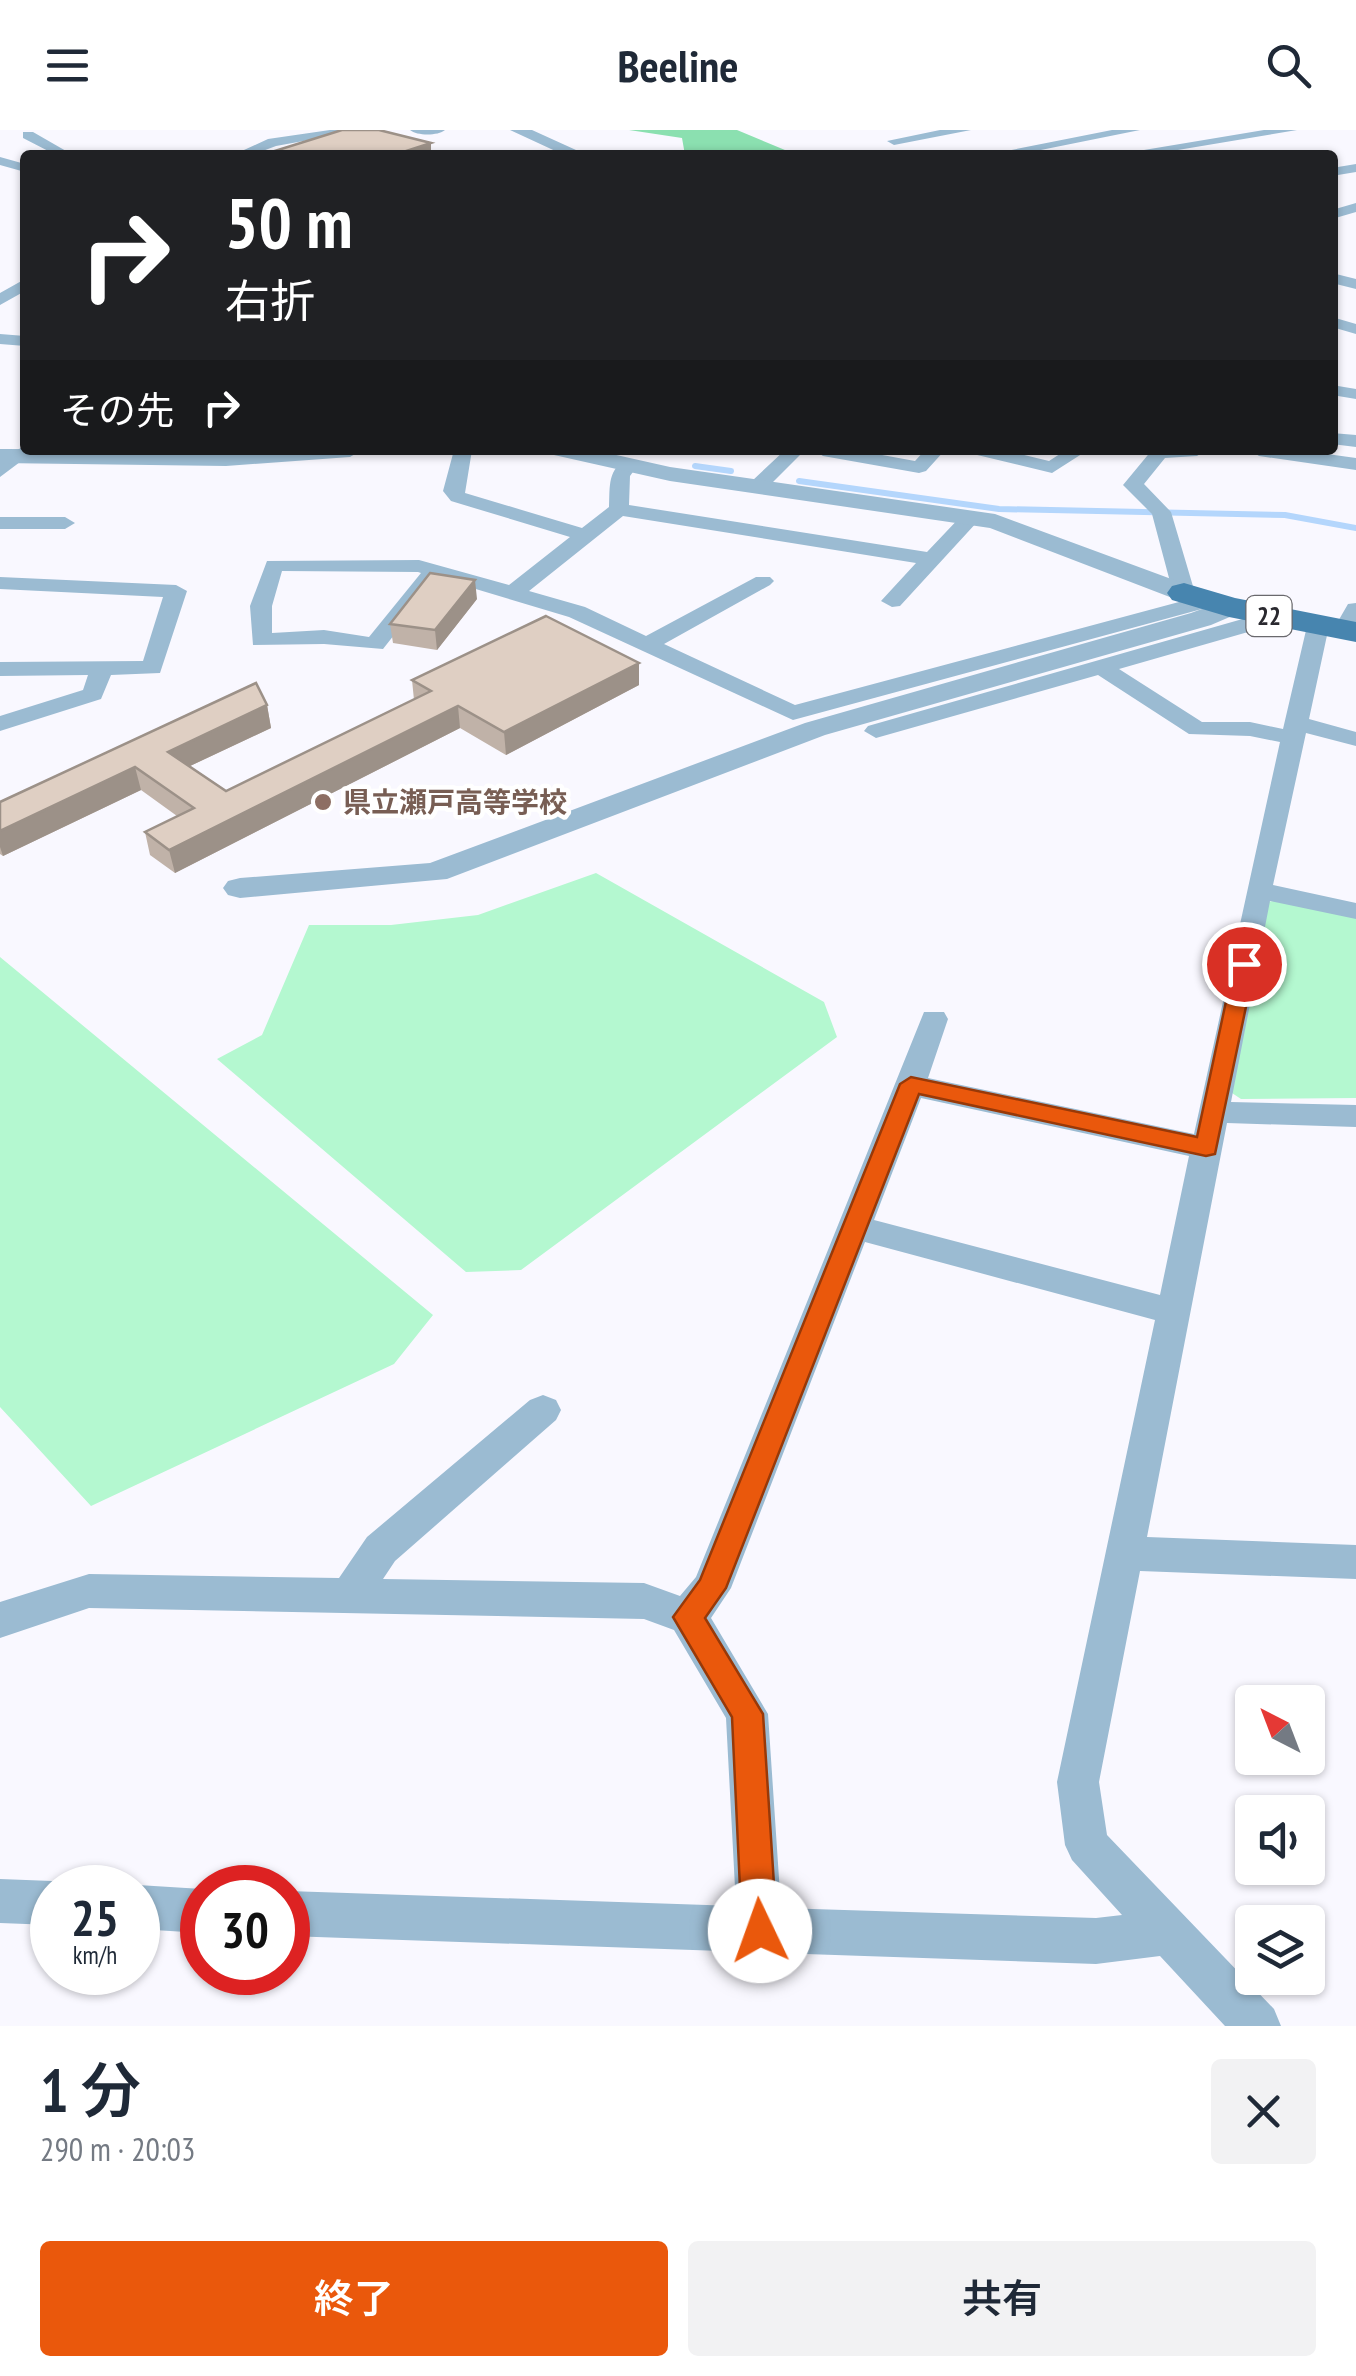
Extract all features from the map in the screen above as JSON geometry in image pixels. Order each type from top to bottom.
[{"type":"main road","name":"22","points":[[1206,600],[1265,615],[1344,624]]},
{"type":"street","points":[[253,150],[274,142],[358,130]]},
{"type":"street","points":[[416,130],[439,130]]},
{"type":"street","points":[[518,130],[567,150]]},
{"type":"street","points":[[894,141],[966,130]]},
{"type":"street","points":[[1021,150],[1134,130]]},
{"type":"street","points":[[1155,150],[1291,130]]},
{"type":"street","points":[[28,135],[56,150]]},
{"type":"street","points":[[1006,136],[1032,148]]},
{"type":"street","points":[[0,303],[20,285]]},
{"type":"street","points":[[11,458],[226,459],[281,455]]},
{"type":"street","points":[[461,455],[453,491],[458,497],[587,536]]},
{"type":"street","points":[[585,455],[994,520],[1206,600]]},
{"type":"street","points":[[759,485],[791,455]]},
{"type":"street","points":[[852,455],[919,467],[931,455]]},
{"type":"street","points":[[1002,455],[1052,466],[1071,455]]},
{"type":"street","points":[[240,888],[435,872],[815,728],[1201,620],[1206,600],[1163,516],[1132,485],[1157,455]]},
{"type":"street","points":[[1293,455],[1356,464]]},
{"type":"street","points":[[619,510],[620,474],[630,465]]},
{"type":"street","points":[[512,593],[619,510],[932,559]]},
{"type":"street","points":[[892,601],[971,517]]},
{"type":"street","points":[[0,523],[65,522]]},
{"type":"street","points":[[434,571],[375,644],[324,637],[261,640],[261,606],[274,565],[419,566],[577,612],[798,713],[1206,600]]},
{"type":"street","points":[[646,645],[763,581]]},
{"type":"street","points":[[0,584],[60,583],[76,588],[176,591],[152,668],[0,668]]},
{"type":"street","points":[[876,731],[1254,623],[1265,615]]},
{"type":"street","points":[[1258,2026],[1088,1845],[1078,1782],[1258,890],[1294,731],[1344,624]]},
{"type":"street","points":[[1102,667],[1198,728],[1294,731],[1356,739]]},
{"type":"street","points":[[0,724],[92,694],[102,668]]},
{"type":"street","points":[[1258,890],[1356,911]]},
{"type":"street","points":[[688,1617],[711,1588],[934,1019]]},
{"type":"street","points":[[911,1084],[1206,1148]]},
{"type":"street","points":[[1216,1112],[1356,1116]]},
{"type":"street","points":[[854,1228],[1172,1311]]},
{"type":"street","points":[[349,1596],[382,1550],[543,1410]]},
{"type":"street","points":[[1122,1553],[1356,1562]]},
{"type":"street","points":[[0,1620],[90,1591],[644,1602],[688,1617],[747,1714],[760,1931]]},
{"type":"street","points":[[0,1900],[30,1902]]},
{"type":"street","points":[[310,1915],[1096,1941],[1167,1933]]},
{"type":"green space","points":[[629,130],[737,130],[785,150],[684,150],[682,138]]},
{"type":"green space","points":[[596,873],[824,1002],[837,1037],[521,1270],[466,1272],[217,1059],[262,1035],[309,925],[391,925],[478,915]]},
{"type":"green space","points":[[1282,900],[1356,915],[1356,1098],[1241,1099],[1232,1093],[1267,902]]},
{"type":"green space","points":[[0,957],[433,1315],[394,1364],[91,1506],[0,1407]]},
{"type":"building","points":[[342,130],[379,130],[431,143],[409,150],[278,150]]},
{"type":"building","points":[[430,573],[475,580],[435,630],[390,624]]},
{"type":"building","points":[[546,616],[639,663],[504,732],[458,706],[169,850],[145,832],[194,808],[135,767],[0,831],[0,802],[256,683],[267,705],[168,752],[226,791],[431,691],[412,680]]},
{"type":"waterway","points":[[695,466],[731,471]]},
{"type":"waterway","points":[[799,481],[999,509],[1285,515],[1356,528]]},
{"type":"place","name":"県立瀬戸高等学校","points":[[323,802]]},
{"type":"route","points":[[760,1931],[747,1714],[688,1617],[711,1588],[911,1084],[1206,1148],[1244,964]]}]
